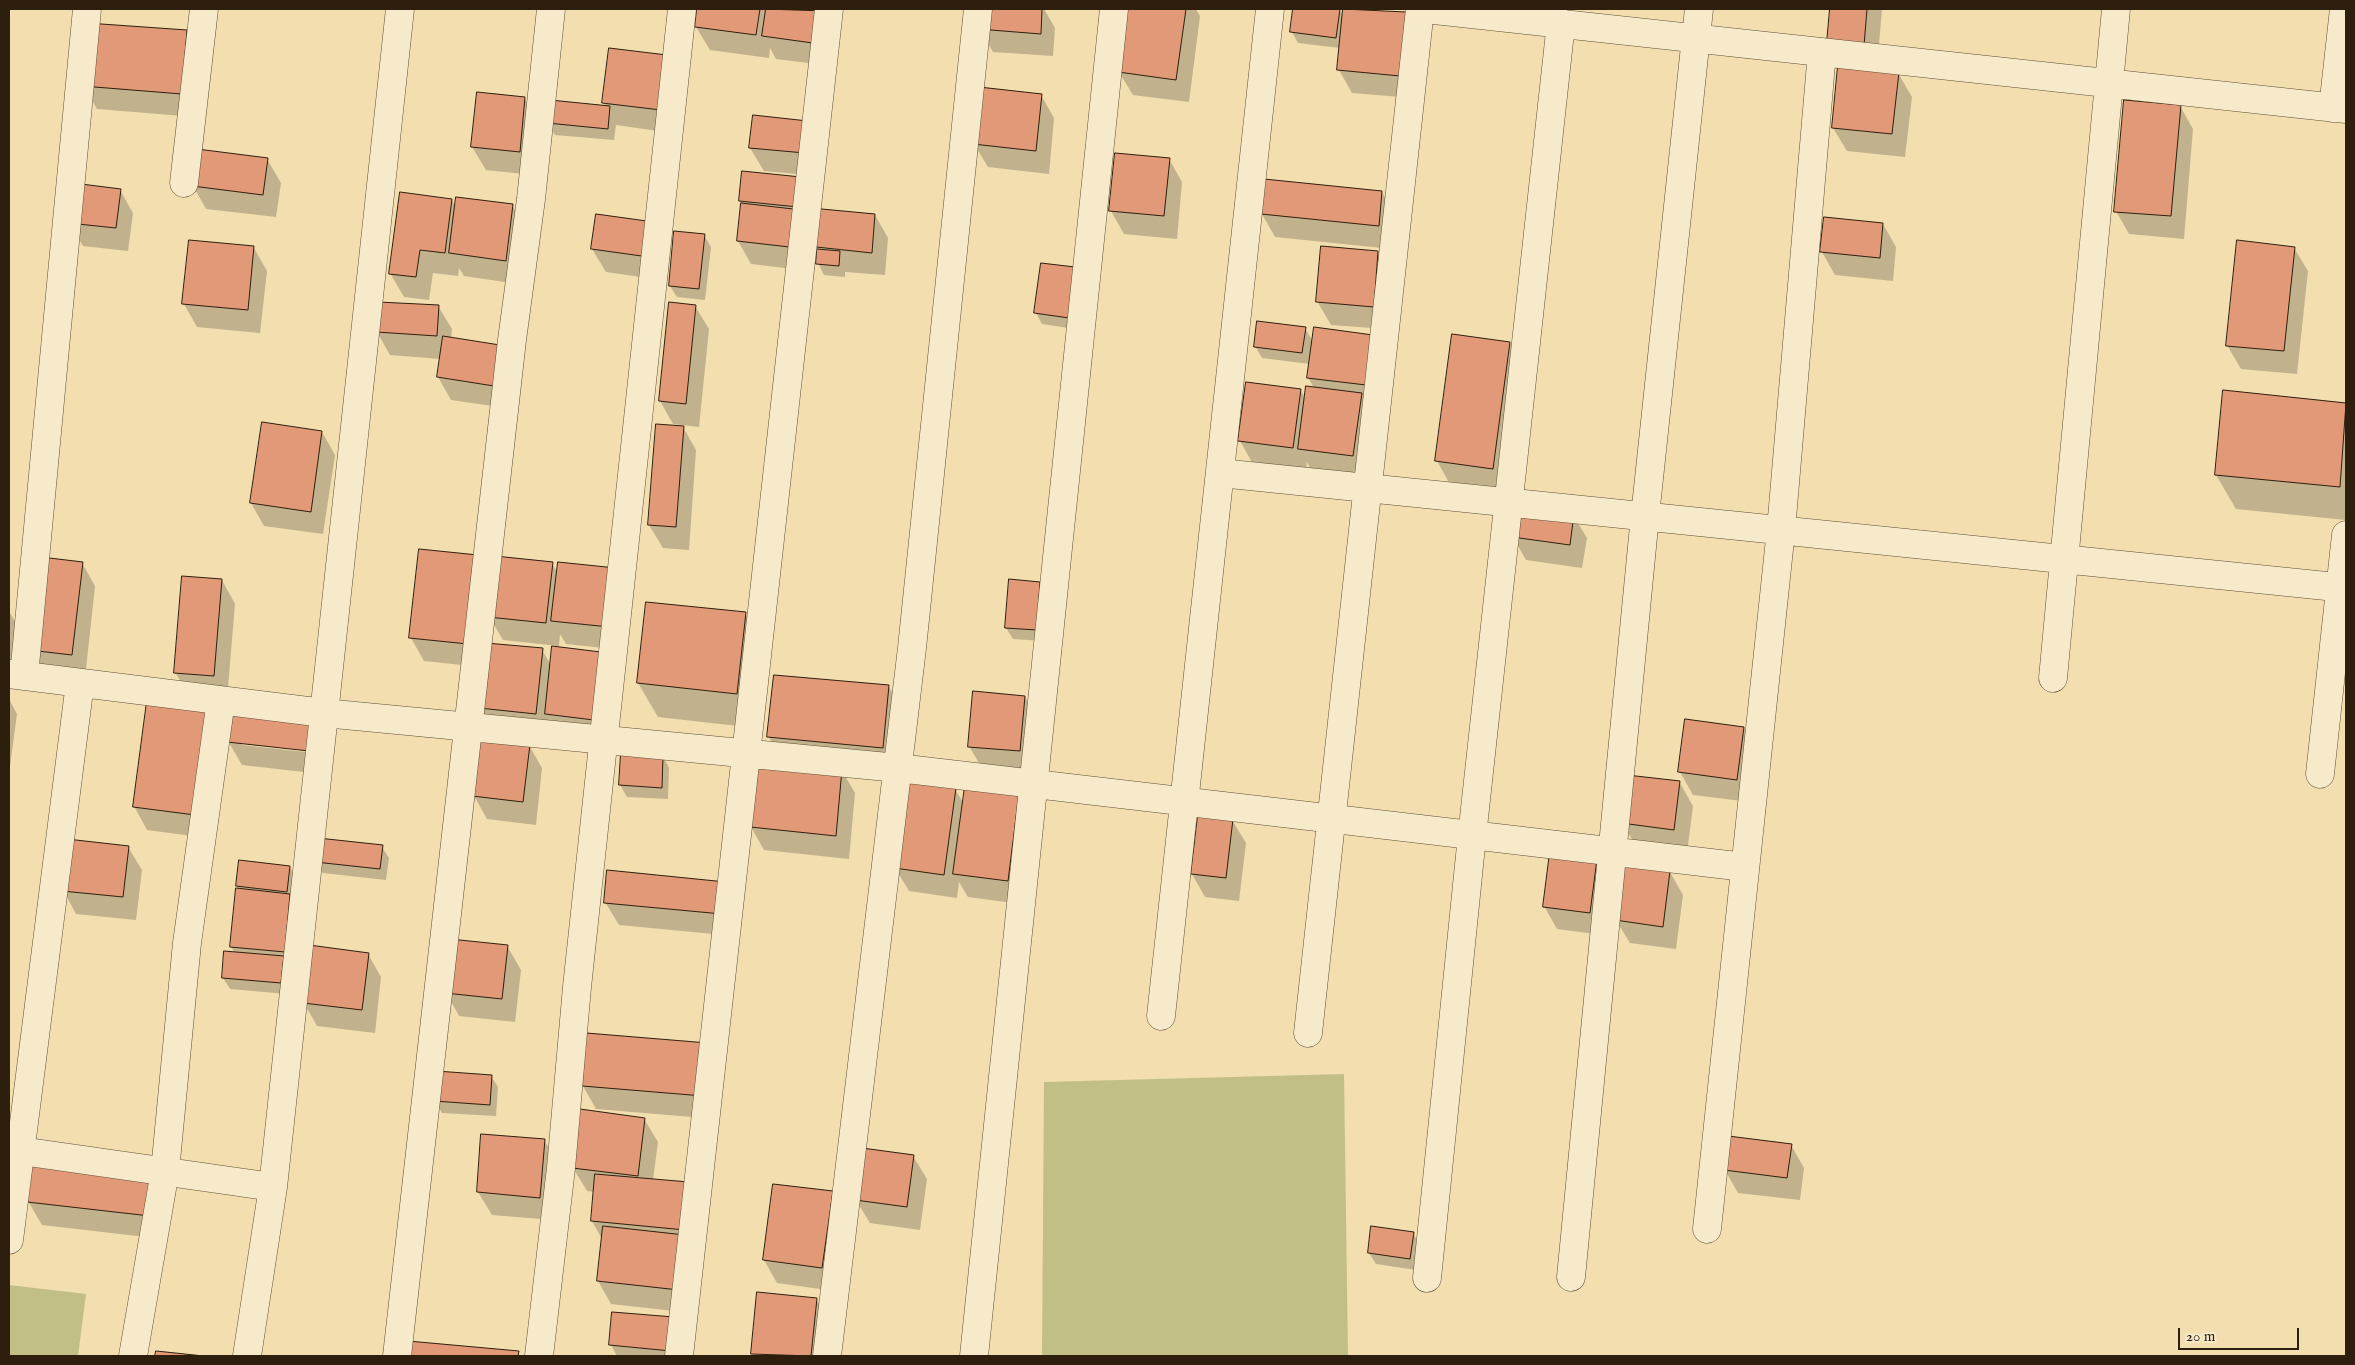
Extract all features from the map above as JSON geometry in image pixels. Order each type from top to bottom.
[{"type":"street","points":[[86,9],[16,675],[324,713],[898,768],[1184,803],[1745,867]]},
{"type":"street","points":[[184,183],[204,9]]},
{"type":"street","points":[[247,1356],[273,1187],[400,9]]},
{"type":"street","points":[[397,1356],[470,727],[512,340],[531,199],[551,9]]},
{"type":"street","points":[[539,1356],[562,1168],[577,987],[682,9]]},
{"type":"street","points":[[679,1356],[829,9]]},
{"type":"street","points":[[827,1356],[898,768],[978,9]]},
{"type":"street","points":[[974,1356],[1114,9]]},
{"type":"street","points":[[1162,1016],[1270,9]]},
{"type":"street","points":[[1308,1033],[1420,9]]},
{"type":"street","points":[[1425,9],[2340,108],[2344,9]]},
{"type":"street","points":[[1571,1277],[1645,516],[1699,9]]},
{"type":"street","points":[[2053,678],[2116,9]]},
{"type":"street","points":[[1427,1278],[1472,836],[1561,23]]},
{"type":"street","points":[[1706,1229],[1781,530],[1822,52]]},
{"type":"street","points":[[1220,473],[2343,587]]},
{"type":"street","points":[[2320,774],[2343,587],[2346,535]]},
{"type":"street","points":[[9,1240],[80,683]]},
{"type":"street","points":[[133,1356],[165,1171],[187,943],[221,700]]},
{"type":"street","points":[[21,1151],[273,1187]]},
{"type":"shaded area","points":[[1344,1074],[1348,1356],[1042,1356],[1044,1082]]},
{"type":"shaded area","points":[[9,1285],[86,1294],[78,1356],[9,1356]]},
{"type":"building","points":[[697,9],[760,9],[756,35],[695,27]]},
{"type":"building","points":[[766,9],[824,11],[820,44],[762,36]]},
{"type":"building","points":[[980,9],[1042,9],[1041,34],[978,29]]},
{"type":"building","points":[[1126,9],[1186,9],[1176,80],[1118,72]]},
{"type":"building","points":[[1293,9],[1340,9],[1336,38],[1290,32]]},
{"type":"building","points":[[1343,9],[1406,12],[1400,76],[1337,70]]},
{"type":"building","points":[[1830,9],[1867,9],[1864,46],[1827,42]]},
{"type":"building","points":[[87,23],[187,30],[182,94],[82,86]]},
{"type":"building","points":[[609,48],[667,55],[661,110],[602,103]]},
{"type":"building","points":[[1838,66],[1899,72],[1892,134],[1832,128]]},
{"type":"building","points":[[979,87],[1042,94],[1036,151],[973,144]]},
{"type":"building","points":[[477,92],[525,97],[520,152],[471,147]]},
{"type":"building","points":[[550,100],[610,106],[608,129],[547,123]]},
{"type":"building","points":[[2124,100],[2181,105],[2171,216],[2114,212]]},
{"type":"building","points":[[753,115],[808,121],[805,153],[749,148]]},
{"type":"building","points":[[197,149],[268,158],[263,195],[192,186]]},
{"type":"building","points":[[1115,153],[1170,158],[1164,216],[1109,211]]},
{"type":"building","points":[[742,171],[801,177],[798,207],[739,201]]},
{"type":"building","points":[[1264,179],[1382,191],[1379,226],[1261,214]]},
{"type":"building","points":[[73,183],[121,189],[116,228],[68,223]]},
{"type":"building","points":[[400,192],[452,199],[445,253],[420,250],[416,277],[389,274]]},
{"type":"building","points":[[456,197],[513,204],[506,261],[449,253]]},
{"type":"building","points":[[741,203],[802,210],[798,248],[737,241]]},
{"type":"building","points":[[811,208],[875,214],[872,253],[807,246]]},
{"type":"building","points":[[596,214],[654,222],[649,257],[591,249]]},
{"type":"building","points":[[1824,217],[1883,223],[1880,258],[1820,252]]},
{"type":"building","points":[[674,231],[705,234],[699,289],[669,286]]},
{"type":"building","points":[[189,240],[254,246],[248,310],[182,304]]},
{"type":"building","points":[[2237,240],[2295,247],[2284,351],[2226,346]]},
{"type":"building","points":[[1321,246],[1378,251],[1374,307],[1316,302]]},
{"type":"building","points":[[817,249],[840,251],[839,266],[816,264]]},
{"type":"building","points":[[1041,263],[1075,267],[1069,318],[1034,313]]},
{"type":"building","points":[[378,302],[439,305],[437,336],[376,332]]},
{"type":"building","points":[[669,302],[696,305],[686,404],[659,401]]},
{"type":"building","points":[[1257,321],[1306,327],[1302,353],[1254,347]]},
{"type":"building","points":[[1314,327],[1373,335],[1366,385],[1307,378]]},
{"type":"building","points":[[1452,334],[1510,342],[1493,469],[1435,461]]},
{"type":"building","points":[[443,336],[500,345],[494,386],[437,377]]},
{"type":"building","points":[[1246,382],[1301,389],[1293,448],[1238,441]]},
{"type":"building","points":[[1306,386],[1362,393],[1353,456],[1298,449]]},
{"type":"building","points":[[2223,390],[2346,403],[2340,487],[2215,475]]},
{"type":"building","points":[[262,422],[322,431],[311,512],[250,503]]},
{"type":"building","points":[[656,424],[684,426],[676,527],[648,525]]},
{"type":"building","points":[[1516,506],[1574,514],[1570,545],[1512,537]]},
{"type":"building","points":[[419,549],[478,555],[468,644],[409,638]]},
{"type":"building","points":[[495,556],[553,562],[546,623],[488,617]]},
{"type":"building","points":[[41,557],[83,562],[72,655],[29,650]]},
{"type":"building","points":[[558,562],[616,568],[609,627],[551,621]]},
{"type":"building","points":[[182,576],[222,579],[214,676],[174,673]]},
{"type":"building","points":[[1009,579],[1040,582],[1037,630],[1005,628]]},
{"type":"building","points":[[646,602],[746,612],[737,694],[637,683]]},
{"type":"building","points":[[486,643],[543,648],[536,714],[479,708]]},
{"type":"building","points":[[552,646],[609,653],[602,721],[545,714]]},
{"type":"building","points":[[774,675],[889,685],[883,748],[767,737]]},
{"type":"building","points":[[973,691],[1025,696],[1020,751],[968,747]]},
{"type":"building","points":[[147,701],[209,709],[195,815],[133,807]]},
{"type":"building","points":[[230,714],[312,724],[309,751],[227,742]]},
{"type":"building","points":[[1685,719],[1744,727],[1737,780],[1678,772]]},
{"type":"building","points":[[479,738],[530,744],[523,802],[472,796]]},
{"type":"building","points":[[621,753],[663,755],[662,788],[619,785]]},
{"type":"building","points":[[757,760],[842,769],[836,836],[750,827]]},
{"type":"building","points":[[1627,775],[1680,781],[1674,830],[1621,823]]},
{"type":"building","points":[[906,782],[956,788],[944,875],[894,868]]},
{"type":"building","points":[[965,786],[1019,794],[1008,881],[953,874]]},
{"type":"building","points":[[1198,815],[1233,819],[1226,878],[1191,874]]},
{"type":"building","points":[[318,838],[383,845],[380,869],[315,862]]},
{"type":"building","points":[[67,839],[129,846],[123,897],[62,891]]},
{"type":"building","points":[[1550,852],[1597,859],[1590,913],[1543,907]]},
{"type":"building","points":[[239,860],[290,866],[287,892],[236,886]]},
{"type":"building","points":[[1622,864],[1670,871],[1663,927],[1615,920]]},
{"type":"building","points":[[607,870],[726,882],[722,914],[604,903]]},
{"type":"building","points":[[236,888],[290,894],[285,952],[230,947]]},
{"type":"building","points":[[450,939],[508,945],[502,999],[445,993]]},
{"type":"building","points":[[309,945],[369,953],[362,1010],[303,1003]]},
{"type":"building","points":[[224,951],[284,956],[281,983],[222,978]]},
{"type":"building","points":[[586,1033],[708,1043],[703,1096],[582,1086]]},
{"type":"building","points":[[436,1071],[492,1075],[490,1105],[434,1101]]},
{"type":"building","points":[[580,1109],[645,1118],[638,1176],[572,1168]]},
{"type":"building","points":[[481,1134],[545,1139],[540,1198],[477,1192]]},
{"type":"building","points":[[1728,1136],[1792,1144],[1787,1178],[1724,1170]]},
{"type":"building","points":[[862,1148],[914,1155],[907,1207],[855,1200]]},
{"type":"building","points":[[32,1162],[155,1176],[150,1216],[27,1202]]},
{"type":"building","points":[[595,1174],[689,1182],[685,1230],[591,1221]]},
{"type":"building","points":[[773,1184],[833,1191],[822,1268],[763,1260]]},
{"type":"building","points":[[603,1226],[685,1235],[679,1290],[597,1281]]},
{"type":"building","points":[[1371,1226],[1414,1232],[1410,1259],[1368,1253]]},
{"type":"building","points":[[757,1292],[817,1298],[811,1356],[751,1354]]},
{"type":"building","points":[[612,1312],[674,1317],[671,1351],[609,1345]]},
{"type":"building","points":[[408,1341],[519,1351],[518,1356],[406,1356]]},
{"type":"building","points":[[156,1351],[204,1356],[155,1356]]}]
